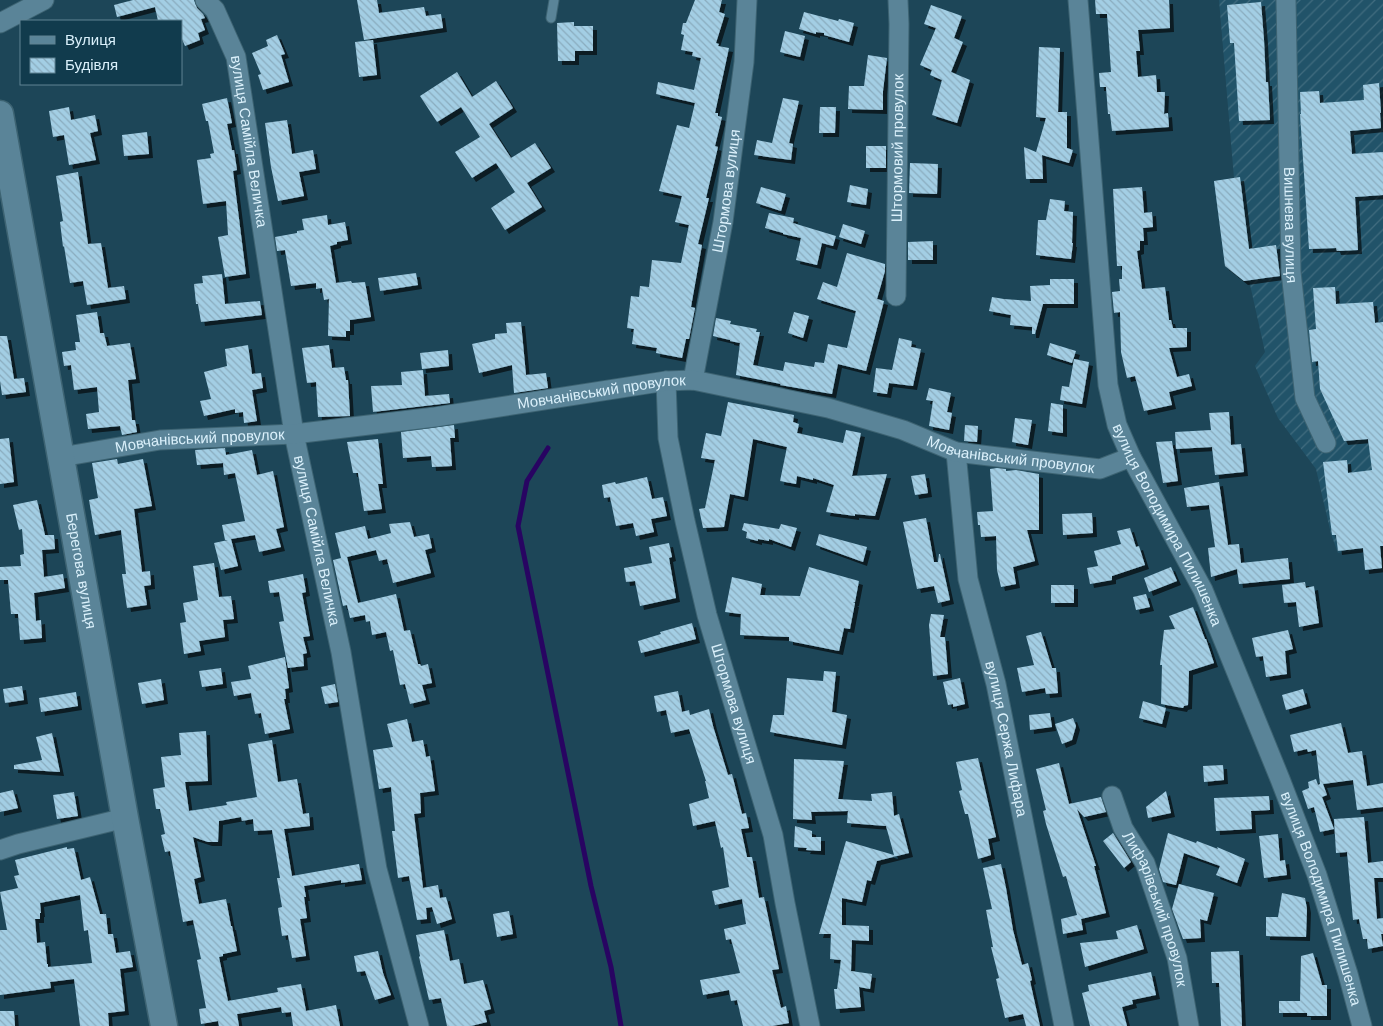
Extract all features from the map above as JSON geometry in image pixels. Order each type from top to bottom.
[{"type":"street","points":[[0,24],[44,0]]},
{"type":"street","name":"вулиця Самійла Величка","points":[[205,0],[215,10],[236,57],[294,434],[341,652],[377,869],[419,1026]]},
{"type":"street","name":"Штормова вулиця","points":[[693,380],[722,222],[744,62],[747,0]]},
{"type":"street","name":"Штормовий провулок","points":[[896,296],[898,0]]},
{"type":"street","name":"вулиця Володимира Пилишенка","points":[[1078,0],[1108,386],[1117,425],[1131,457],[1203,590],[1317,875],[1362,1026]]},
{"type":"street","name":"Вишнева вулиця","points":[[1286,0],[1292,272],[1305,398],[1326,444]]},
{"type":"street","name":"Берегова вулиця","points":[[0,114],[164,1026]]},
{"type":"street","name":"Мовчанівський провулок","points":[[61,457],[160,440],[294,434],[435,417],[666,381],[693,380],[828,408],[902,430],[956,452],[1100,469],[1131,457]]},
{"type":"street","name":"Штормова вулиця","points":[[666,381],[668,438],[685,521],[707,615],[773,835],[810,1026]]},
{"type":"street","name":"вулиця Сержа Лифара","points":[[956,452],[968,579],[996,684],[1064,1026]]},
{"type":"street","name":"Лифарівський провулок","points":[[1112,796],[1123,828],[1146,863],[1177,958],[1189,1026]]},
{"type":"street","points":[[0,850],[126,818]]},
{"type":"lane","points":[[550,18],[554,0]]},
{"type":"shaded area","points":[[1219,0],[1383,0],[1383,547],[1338,553],[1331,534],[1316,469],[1278,418],[1255,366],[1265,352],[1249,280],[1244,281],[1225,266],[1214,181],[1234,178]]},
{"type":"building","points":[[133,0],[194,0],[197,8],[205,18],[201,19],[205,30],[198,33],[200,40],[185,46],[182,39],[182,20],[158,20],[155,7],[117,17],[114,5]]},
{"type":"building","points":[[357,0],[377,0],[379,13],[424,7],[426,16],[441,14],[443,28],[364,40]]},
{"type":"building","points":[[695,0],[722,0],[719,12],[725,14],[716,43],[719,44],[718,46],[729,48],[715,113],[722,117],[715,146],[718,147],[706,198],[709,198],[698,244],[702,245],[691,307],[695,308],[689,339],[686,339],[682,358],[656,353],[657,348],[632,344],[634,329],[627,328],[631,296],[639,297],[640,286],[649,287],[652,260],[681,263],[689,225],[675,222],[682,196],[659,191],[677,125],[689,128],[695,103],[656,94],[658,82],[694,90],[701,58],[692,56],[693,52],[681,50],[684,35],[681,34],[683,23],[686,23]]},
{"type":"building","points":[[1095,0],[1169,0],[1170,28],[1138,30],[1140,51],[1136,51],[1138,77],[1156,75],[1157,92],[1165,92],[1164,114],[1168,113],[1169,127],[1112,131],[1110,114],[1108,114],[1106,87],[1100,87],[1099,73],[1111,72],[1107,14],[1096,14]]},
{"type":"building","points":[[1261,2],[1270,120],[1239,121],[1234,43],[1230,43],[1227,5]]},
{"type":"building","points":[[931,5],[962,16],[954,38],[963,42],[951,72],[970,80],[957,123],[932,115],[942,80],[930,75],[932,70],[920,65],[936,28],[924,24]]},
{"type":"building","points":[[804,12],[854,23],[849,42],[824,35],[824,33],[816,32],[816,34],[799,29]]},
{"type":"building","points":[[574,22],[574,26],[593,26],[593,51],[575,51],[575,61],[558,61],[557,23]]},
{"type":"building","points":[[785,31],[805,36],[800,57],[780,52]]},
{"type":"building","points":[[277,35],[285,54],[281,55],[289,82],[263,90],[258,75],[261,74],[252,53],[268,46],[266,40]]},
{"type":"building","points":[[373,40],[377,75],[359,77],[355,42]]},
{"type":"building","points":[[1039,47],[1060,48],[1058,112],[1067,112],[1067,148],[1073,150],[1069,163],[1042,155],[1043,179],[1026,179],[1024,147],[1036,152],[1046,118],[1036,117]]},
{"type":"building","points":[[868,55],[887,58],[883,110],[848,109],[849,86],[864,86]]},
{"type":"building","points":[[457,72],[472,97],[496,81],[513,108],[489,124],[511,158],[535,143],[551,168],[527,183],[542,207],[505,230],[491,208],[515,192],[496,163],[472,178],[455,152],[480,137],[461,107],[437,122],[420,96]]},
{"type":"building","points":[[1379,83],[1381,128],[1350,131],[1352,154],[1383,152],[1383,195],[1355,197],[1358,250],[1337,251],[1336,248],[1309,249],[1300,92],[1319,91],[1320,103],[1364,100],[1363,85]]},
{"type":"building","points":[[227,98],[232,123],[227,124],[237,170],[233,171],[246,274],[225,277],[218,237],[228,235],[226,201],[203,204],[197,160],[211,158],[210,154],[214,153],[208,121],[206,121],[202,104]]},
{"type":"building","points":[[783,98],[799,101],[789,143],[793,144],[791,160],[754,155],[757,140],[772,143]]},
{"type":"building","points":[[69,107],[71,120],[95,115],[98,131],[90,133],[96,160],[69,165],[64,135],[53,137],[49,111]]},
{"type":"building","points":[[820,107],[836,107],[835,133],[819,133]]},
{"type":"building","points":[[287,120],[292,154],[313,150],[316,169],[299,172],[304,196],[278,201],[265,123]]},
{"type":"building","points":[[147,132],[149,154],[124,156],[122,135]]},
{"type":"building","points":[[866,146],[886,146],[886,168],[866,168]]},
{"type":"building","points":[[910,163],[938,164],[937,194],[909,193]]},
{"type":"building","points":[[78,172],[88,244],[101,243],[108,288],[124,286],[126,299],[87,305],[83,281],[70,283],[63,247],[60,222],[63,221],[56,176]]},
{"type":"building","points":[[1240,177],[1249,249],[1276,245],[1280,276],[1244,281],[1225,266],[1214,181]]},
{"type":"building","points":[[850,185],[868,189],[866,205],[847,202]]},
{"type":"building","points":[[761,187],[786,194],[781,211],[756,203]]},
{"type":"building","points":[[1142,187],[1144,213],[1152,212],[1153,227],[1143,228],[1144,241],[1140,241],[1140,250],[1137,251],[1142,289],[1165,287],[1169,320],[1171,320],[1173,328],[1187,328],[1187,347],[1169,348],[1177,377],[1189,374],[1192,386],[1169,392],[1172,405],[1144,411],[1135,376],[1127,378],[1121,352],[1120,312],[1114,313],[1112,292],[1120,291],[1119,279],[1122,279],[1122,266],[1117,266],[1113,189]]},
{"type":"building","points":[[1050,199],[1065,201],[1064,211],[1073,212],[1071,259],[1036,255],[1038,220],[1046,220]]},
{"type":"building","points":[[769,213],[794,218],[793,223],[836,236],[833,246],[822,243],[817,265],[796,260],[801,238],[765,228]]},
{"type":"building","points":[[327,215],[328,225],[345,222],[348,240],[337,242],[337,244],[330,246],[336,283],[365,282],[371,317],[350,320],[350,331],[346,331],[346,337],[328,336],[329,299],[324,300],[322,288],[316,289],[316,283],[291,286],[285,250],[277,251],[275,237],[304,230],[302,219]]},
{"type":"building","points":[[843,224],[865,231],[861,244],[839,237]]},
{"type":"building","points":[[933,241],[933,260],[908,260],[908,242]]},
{"type":"building","points":[[847,253],[885,264],[885,271],[877,299],[884,301],[866,371],[838,364],[832,394],[736,375],[740,343],[713,336],[716,318],[731,321],[730,324],[757,329],[756,332],[760,332],[753,365],[783,371],[785,362],[814,367],[815,362],[824,363],[828,344],[847,348],[856,311],[817,299],[823,282],[837,287]]},
{"type":"building","points":[[416,273],[418,285],[380,291],[378,278]]},
{"type":"building","points":[[222,274],[225,304],[260,301],[262,315],[201,322],[198,304],[196,304],[194,284],[203,283],[202,276]]},
{"type":"building","points":[[1050,279],[1074,279],[1074,304],[1043,304],[1035,334],[1032,334],[1032,327],[1010,325],[1011,315],[989,311],[992,297],[1031,301],[1030,286],[1050,285]]},
{"type":"building","points":[[1335,287],[1336,304],[1373,302],[1375,323],[1383,322],[1383,546],[1380,546],[1382,568],[1365,570],[1363,548],[1338,551],[1336,535],[1332,535],[1323,462],[1347,460],[1348,473],[1372,470],[1368,439],[1344,441],[1320,389],[1318,361],[1312,362],[1309,330],[1316,329],[1313,288]]},
{"type":"building","points":[[97,312],[100,333],[104,333],[107,346],[130,343],[136,379],[128,380],[132,420],[135,420],[137,432],[122,435],[120,426],[88,429],[86,414],[99,412],[97,387],[74,390],[71,365],[64,366],[62,352],[76,350],[75,342],[80,342],[76,315]]},
{"type":"building","points":[[794,312],[809,316],[803,338],[788,333]]},
{"type":"building","points":[[521,322],[526,375],[546,373],[548,388],[514,393],[512,365],[479,373],[472,344],[495,339],[495,334],[507,333],[506,323]]},
{"type":"building","points":[[0,336],[7,336],[14,379],[24,378],[26,392],[2,395],[0,381]]},
{"type":"building","points":[[899,338],[912,341],[911,347],[921,349],[913,386],[889,383],[887,394],[873,392],[876,368],[892,370]]},
{"type":"building","points":[[1050,343],[1076,351],[1072,363],[1047,355]]},
{"type":"building","points":[[248,345],[252,374],[261,373],[263,388],[252,390],[257,421],[244,423],[243,412],[235,413],[235,409],[204,416],[200,401],[211,399],[204,372],[227,366],[225,349]]},
{"type":"building","points":[[329,345],[332,368],[344,367],[346,380],[348,380],[350,416],[318,417],[316,382],[307,383],[302,348]]},
{"type":"building","points":[[448,350],[449,366],[422,369],[420,353]]},
{"type":"building","points":[[1074,359],[1089,362],[1082,404],[1060,400],[1062,386],[1069,387]]},
{"type":"building","points":[[423,370],[425,396],[449,394],[450,403],[373,412],[371,386],[402,385],[401,372]]},
{"type":"building","points":[[929,388],[951,393],[947,412],[952,413],[949,430],[929,426],[933,401],[926,400]]},
{"type":"building","points":[[728,402],[794,415],[793,422],[799,424],[797,433],[843,443],[846,430],[861,433],[852,476],[887,474],[875,516],[855,514],[855,516],[826,512],[834,485],[813,478],[813,480],[797,476],[796,484],[780,481],[787,447],[753,439],[744,497],[730,494],[724,527],[703,528],[699,509],[705,508],[715,460],[701,458],[706,433],[721,436]]},
{"type":"building","points":[[1051,403],[1063,405],[1063,433],[1048,431]]},
{"type":"building","points":[[1229,412],[1231,445],[1241,444],[1244,472],[1215,475],[1212,447],[1176,449],[1175,432],[1211,430],[1209,413]]},
{"type":"building","points":[[1015,418],[1032,420],[1028,445],[1012,442]]},
{"type":"building","points":[[454,425],[455,438],[450,438],[452,466],[432,467],[431,456],[403,458],[401,432]]},
{"type":"building","points":[[965,425],[978,426],[977,442],[964,441]]},
{"type":"building","points":[[9,438],[14,482],[0,484],[0,439]]},
{"type":"building","points":[[378,439],[383,484],[378,484],[382,509],[364,511],[358,473],[353,473],[347,442]]},
{"type":"building","points":[[1172,441],[1178,481],[1163,483],[1156,442]]},
{"type":"building","points":[[225,448],[226,455],[252,450],[257,475],[273,471],[284,527],[276,529],[281,547],[259,552],[255,535],[231,539],[238,566],[221,570],[214,543],[228,540],[225,540],[222,525],[245,521],[235,473],[224,475],[223,463],[197,465],[195,450]]},
{"type":"building","points":[[117,459],[118,464],[143,459],[152,506],[134,509],[142,572],[150,571],[151,585],[144,586],[147,605],[127,608],[122,574],[126,574],[121,530],[95,535],[89,500],[98,498],[92,463]]},
{"type":"building","points":[[990,469],[1006,469],[1006,471],[1016,470],[1039,474],[1039,530],[1027,530],[1035,561],[1013,567],[1016,584],[1001,587],[997,570],[996,536],[981,537],[977,512],[993,511]]},
{"type":"building","points":[[925,474],[928,493],[915,495],[911,476]]},
{"type":"building","points":[[647,477],[652,499],[663,497],[667,516],[651,519],[654,532],[636,536],[633,523],[616,526],[610,497],[604,498],[602,485]]},
{"type":"building","points":[[1219,482],[1228,545],[1239,544],[1241,563],[1288,558],[1290,579],[1239,584],[1237,569],[1211,577],[1208,548],[1215,547],[1209,505],[1187,507],[1184,488]]},
{"type":"building","points":[[37,500],[45,535],[54,535],[55,549],[42,550],[44,577],[63,574],[65,588],[34,593],[36,621],[41,620],[42,638],[20,640],[18,614],[11,614],[8,580],[0,580],[0,567],[21,566],[20,555],[24,554],[22,529],[19,530],[13,505]]},
{"type":"building","points":[[1092,513],[1093,533],[1063,535],[1062,514]]},
{"type":"building","points":[[926,518],[934,562],[938,562],[940,554],[950,600],[938,603],[934,586],[917,589],[903,522]]},
{"type":"building","points":[[410,522],[414,537],[429,534],[432,548],[425,550],[431,573],[393,583],[387,559],[379,561],[376,550],[347,557],[358,603],[396,594],[404,631],[410,630],[418,664],[421,666],[428,664],[432,683],[422,685],[426,700],[410,704],[405,684],[400,685],[393,650],[390,651],[386,632],[372,635],[370,621],[366,622],[365,615],[350,618],[347,605],[343,606],[333,560],[341,558],[335,533],[365,526],[368,539],[391,533],[389,524]]},
{"type":"building","points":[[744,523],[779,529],[781,524],[797,528],[791,547],[769,539],[769,541],[758,539],[758,541],[746,538],[747,532],[742,530]]},
{"type":"building","points":[[1130,528],[1136,547],[1139,546],[1145,565],[1112,576],[1112,580],[1090,584],[1087,568],[1098,566],[1094,551],[1121,544],[1117,531]]},
{"type":"building","points":[[819,534],[867,547],[863,562],[816,545]]},
{"type":"building","points":[[669,543],[672,557],[669,558],[676,598],[640,606],[635,581],[626,582],[624,568],[652,563],[649,547]]},
{"type":"building","points":[[214,563],[219,597],[231,596],[234,619],[223,620],[225,637],[199,641],[201,651],[184,654],[180,623],[186,622],[183,603],[198,600],[193,566]]},
{"type":"building","points":[[809,567],[859,581],[855,602],[853,603],[855,603],[850,629],[844,628],[839,651],[789,641],[789,637],[740,635],[741,614],[725,612],[732,577],[762,584],[760,595],[800,596]]},
{"type":"building","points":[[1171,567],[1177,581],[1149,592],[1144,578]]},
{"type":"building","points":[[303,574],[306,592],[302,593],[310,636],[303,637],[307,653],[303,654],[304,666],[288,668],[279,622],[284,621],[279,592],[270,593],[268,581]]},
{"type":"building","points":[[1305,582],[1306,588],[1314,586],[1319,623],[1299,627],[1296,602],[1284,603],[1282,585]]},
{"type":"building","points":[[1051,585],[1074,585],[1074,603],[1051,603]]},
{"type":"building","points":[[1146,594],[1150,607],[1136,610],[1133,597]]},
{"type":"building","points":[[1193,607],[1214,663],[1189,671],[1188,705],[1183,708],[1161,704],[1162,665],[1160,665],[1164,630],[1175,629],[1169,616]]},
{"type":"building","points":[[931,614],[944,615],[940,637],[945,637],[948,674],[933,676],[929,625]]},
{"type":"building","points":[[692,623],[696,639],[641,653],[638,641],[661,634],[660,632]]},
{"type":"building","points":[[1288,630],[1293,649],[1285,651],[1287,674],[1266,677],[1263,656],[1256,657],[1252,638]]},
{"type":"building","points":[[1041,632],[1052,668],[1056,668],[1058,693],[1046,694],[1045,688],[1022,692],[1017,668],[1034,665],[1026,636]]},
{"type":"building","points":[[285,657],[289,688],[285,689],[286,699],[284,699],[290,729],[265,734],[261,713],[255,714],[251,693],[234,696],[231,682],[251,679],[248,666]]},
{"type":"building","points":[[221,668],[223,684],[202,687],[199,671]]},
{"type":"building","points":[[824,671],[836,672],[832,712],[847,715],[842,745],[770,732],[773,715],[784,715],[787,678],[823,681]]},
{"type":"building","points":[[960,678],[965,704],[953,707],[953,704],[948,705],[943,682]]},
{"type":"building","points":[[161,679],[164,700],[142,704],[138,683]]},
{"type":"building","points":[[335,684],[338,702],[325,704],[321,687]]},
{"type":"building","points":[[22,686],[24,700],[5,703],[3,689]]},
{"type":"building","points":[[1303,689],[1307,704],[1286,710],[1282,695]]},
{"type":"building","points":[[678,691],[682,712],[689,710],[690,715],[709,709],[728,775],[732,774],[742,814],[746,813],[749,828],[741,829],[747,857],[752,857],[759,898],[764,897],[779,969],[772,970],[781,1008],[786,1006],[789,1023],[772,1026],[743,1026],[737,1000],[731,1001],[729,990],[703,995],[700,980],[740,973],[731,939],[726,940],[724,929],[746,924],[742,899],[715,905],[712,891],[729,887],[723,847],[721,848],[715,821],[693,826],[689,804],[709,798],[706,781],[689,729],[671,733],[666,710],[657,712],[654,696]]},
{"type":"building","points":[[76,692],[78,706],[41,712],[39,698]]},
{"type":"building","points":[[1143,701],[1166,708],[1162,724],[1139,718]]},
{"type":"building","points":[[1050,713],[1052,727],[1030,730],[1029,715]]},
{"type":"building","points":[[1073,718],[1076,726],[1072,740],[1062,744],[1055,724]]},
{"type":"building","points":[[407,719],[412,742],[423,740],[426,757],[430,756],[435,791],[420,793],[421,813],[414,814],[423,888],[438,885],[440,898],[446,897],[452,919],[437,924],[432,907],[426,908],[427,919],[417,920],[409,876],[398,878],[392,831],[395,831],[391,787],[379,789],[373,750],[393,747],[387,724]]},
{"type":"building","points":[[1341,723],[1348,753],[1362,751],[1367,786],[1383,783],[1383,807],[1357,810],[1353,780],[1323,784],[1327,795],[1322,797],[1334,829],[1320,832],[1314,807],[1308,809],[1302,791],[1309,788],[1308,782],[1316,779],[1318,785],[1320,784],[1316,750],[1308,752],[1307,749],[1294,752],[1290,735]]},
{"type":"building","points":[[206,731],[208,781],[185,782],[189,811],[227,805],[226,802],[257,797],[248,744],[272,740],[278,782],[297,779],[303,814],[309,813],[310,826],[284,829],[292,876],[359,864],[362,880],[341,883],[341,880],[304,886],[307,918],[300,919],[306,956],[292,958],[288,935],[282,936],[278,908],[282,907],[277,878],[280,878],[272,830],[254,831],[253,819],[242,821],[241,817],[219,821],[218,842],[208,842],[193,837],[201,877],[194,879],[199,904],[226,899],[232,926],[237,951],[223,954],[223,956],[219,957],[228,1001],[278,992],[277,988],[301,984],[306,1011],[336,1005],[340,1026],[293,1026],[291,1012],[282,1013],[281,1007],[237,1014],[239,1026],[219,1026],[218,1021],[201,1024],[199,1009],[206,1008],[197,960],[201,959],[193,920],[183,922],[170,851],[165,852],[161,835],[165,834],[160,809],[156,809],[153,789],[165,787],[161,757],[181,755],[179,733]]},
{"type":"building","points":[[52,733],[60,772],[14,769],[14,765],[42,760],[36,737]]},
{"type":"building","points":[[978,758],[996,837],[988,839],[991,855],[978,859],[968,814],[965,814],[959,791],[962,790],[956,762]]},
{"type":"building","points":[[794,759],[844,761],[838,799],[872,801],[871,794],[892,792],[894,816],[899,814],[909,853],[877,861],[871,881],[867,880],[862,902],[842,898],[842,925],[869,926],[869,941],[852,940],[851,971],[872,974],[870,989],[859,987],[861,1007],[836,1009],[834,989],[837,989],[841,960],[830,959],[831,934],[819,934],[846,841],[894,855],[886,826],[847,823],[848,811],[811,812],[812,820],[793,819]]},
{"type":"building","points":[[1059,763],[1069,804],[1101,797],[1106,812],[1084,817],[1077,809],[1096,866],[1094,866],[1106,913],[1081,919],[1083,930],[1063,934],[1061,919],[1077,915],[1066,876],[1063,877],[1046,824],[1043,811],[1046,810],[1036,769]]},
{"type":"building","points":[[1223,765],[1224,780],[1204,782],[1203,766]]},
{"type":"building","points":[[13,790],[18,808],[0,812],[0,793]]},
{"type":"building","points":[[1166,791],[1171,813],[1148,818],[1146,807]]},
{"type":"building","points":[[74,792],[78,816],[57,819],[53,795]]},
{"type":"building","points":[[1269,796],[1270,810],[1251,811],[1252,829],[1216,831],[1214,798]]},
{"type":"building","points":[[1364,817],[1368,863],[1383,861],[1383,878],[1374,878],[1377,919],[1383,918],[1383,934],[1381,934],[1383,946],[1368,949],[1367,939],[1363,939],[1359,919],[1353,920],[1347,852],[1336,853],[1334,819]]},
{"type":"building","points":[[795,826],[812,831],[812,837],[821,837],[821,851],[794,847]]},
{"type":"building","points":[[1113,833],[1131,862],[1124,868],[1103,841]]},
{"type":"building","points":[[1168,833],[1218,849],[1217,847],[1245,859],[1237,883],[1216,875],[1220,866],[1184,853],[1176,885],[1163,882],[1159,869]]},
{"type":"building","points":[[1278,834],[1280,861],[1285,860],[1287,875],[1264,878],[1259,836]]},
{"type":"building","points":[[67,847],[67,849],[74,848],[81,880],[90,877],[100,914],[106,914],[108,934],[113,934],[116,953],[130,951],[133,967],[120,969],[125,1011],[108,1013],[109,1026],[80,1026],[74,979],[50,982],[51,988],[0,995],[0,930],[7,930],[0,892],[18,888],[14,876],[19,875],[15,860]],"holes":[[[80,895],[84,931],[88,930],[92,963],[48,967],[45,942],[37,943],[35,919],[40,919],[40,903]]]},
{"type":"building","points":[[1001,864],[1013,930],[1022,965],[1028,963],[1040,1026],[1026,1026],[1023,1014],[1005,1018],[996,979],[999,978],[991,947],[993,947],[986,910],[992,909],[983,868]]},
{"type":"building","points":[[1179,884],[1214,893],[1207,921],[1200,919],[1201,938],[1183,939],[1172,909]]},
{"type":"building","points":[[1282,893],[1305,898],[1307,909],[1306,937],[1266,936],[1266,917],[1278,917]]},
{"type":"building","points":[[509,911],[513,934],[497,937],[493,914]]},
{"type":"building","points":[[1137,925],[1144,949],[1085,967],[1080,943],[1118,939],[1116,931]]},
{"type":"building","points":[[444,930],[450,961],[459,959],[464,984],[483,980],[491,1009],[484,1011],[487,1022],[471,1026],[447,1026],[441,998],[429,1000],[416,935]]},
{"type":"building","points":[[378,951],[391,995],[375,1000],[365,971],[357,972],[354,956]]},
{"type":"building","points":[[1239,951],[1242,1026],[1221,1026],[1219,983],[1212,983],[1211,952]]},
{"type":"building","points":[[1313,953],[1322,985],[1327,985],[1327,1016],[1307,1016],[1307,1013],[1279,1013],[1279,1001],[1300,1001],[1301,956]]},
{"type":"building","points":[[1151,972],[1156,995],[1132,1000],[1133,1004],[1122,1007],[1127,1026],[1090,1026],[1082,993],[1089,991],[1088,985]]},
{"type":"building","points":[[0,1011],[14,1011],[15,1026],[0,1026]]},
{"type":"waterway","points":[[548,448],[527,481],[518,526],[591,886],[611,967],[621,1026]]}]
